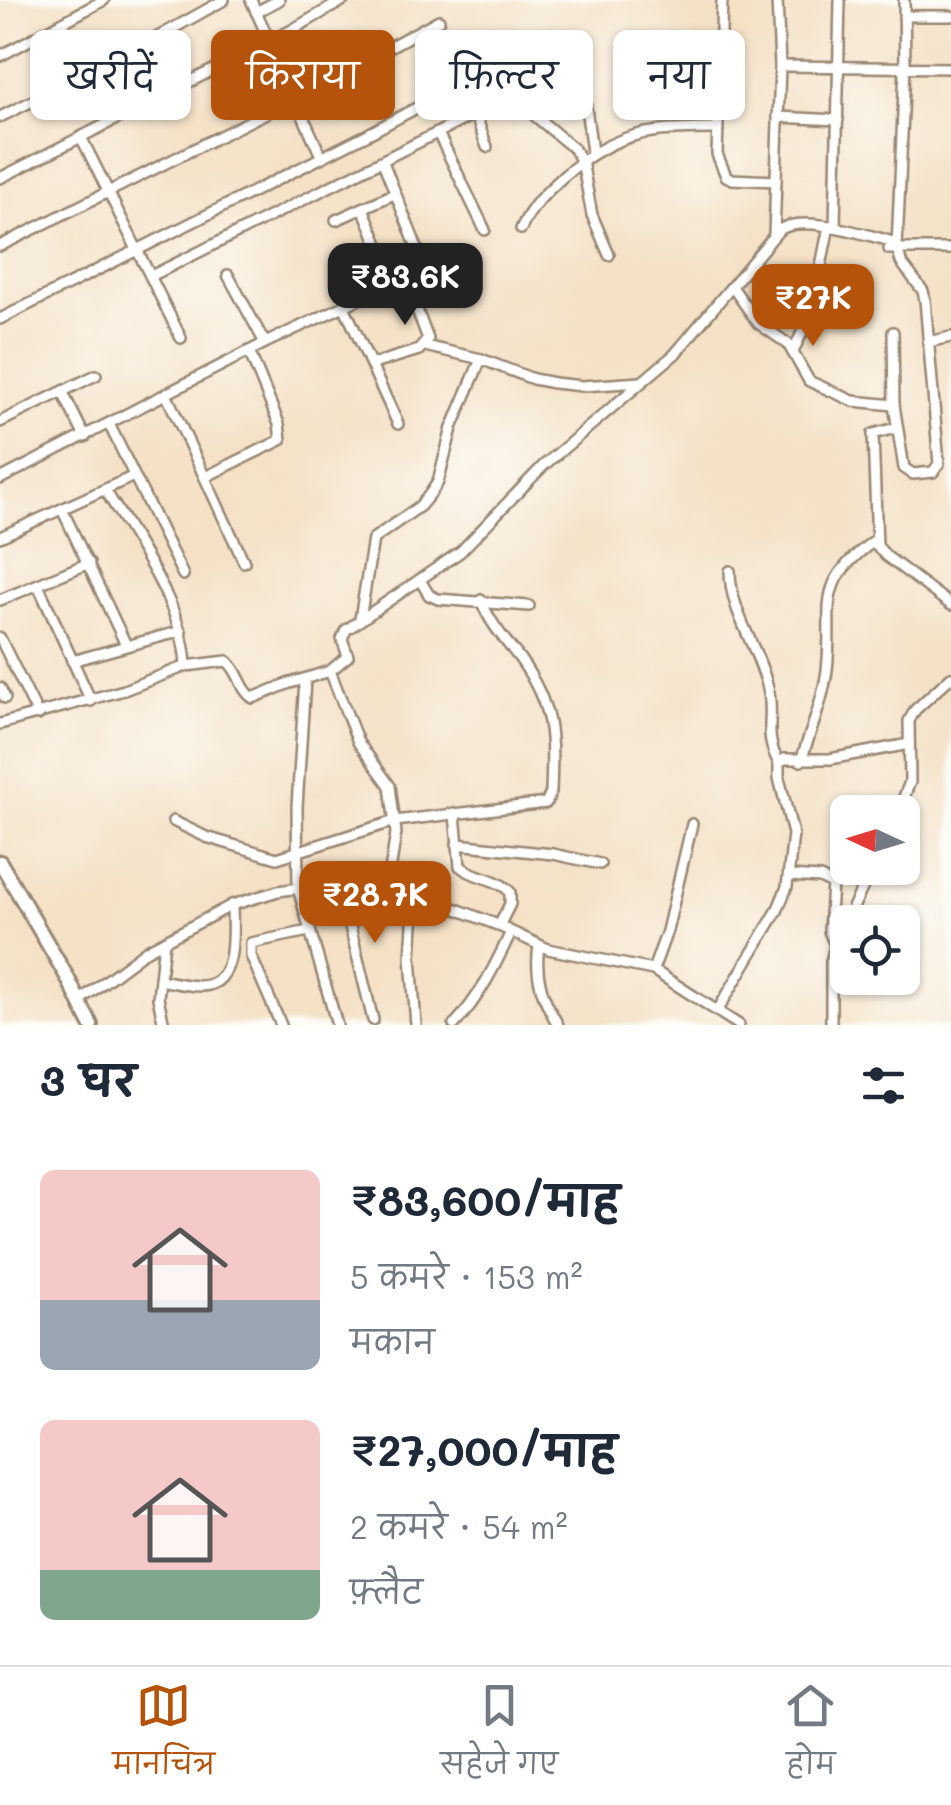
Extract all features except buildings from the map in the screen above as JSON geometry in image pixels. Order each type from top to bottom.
[{"type":"street","points":[[0,56],[104,0]]},
{"type":"street","points":[[0,117],[122,58],[224,0]]},
{"type":"street","points":[[251,0],[264,30]]},
{"type":"street","points":[[256,12],[280,0]]},
{"type":"street","points":[[287,30],[344,0]]},
{"type":"street","points":[[713,0],[722,0],[718,154],[726,176],[742,181],[776,181]]},
{"type":"street","points":[[774,237],[780,66],[777,0]]},
{"type":"street","points":[[794,352],[812,311],[832,227],[840,0]]},
{"type":"street","points":[[893,248],[905,67],[904,0]]},
{"type":"street","points":[[904,16],[951,16]]},
{"type":"street","points":[[395,44],[439,20]]},
{"type":"street","points":[[780,66],[951,68]]},
{"type":"street","points":[[0,178],[211,70]]},
{"type":"street","points":[[0,318],[415,106]]},
{"type":"street","points":[[778,117],[838,120]]},
{"type":"street","points":[[0,246],[251,120]]},
{"type":"street","points":[[304,120],[321,156]]},
{"type":"street","points":[[151,276],[463,120]]},
{"type":"street","points":[[477,120],[487,147]]},
{"type":"street","points":[[543,120],[582,161],[592,215],[609,255]]},
{"type":"street","points":[[588,120],[592,152]]},
{"type":"street","points":[[521,229],[544,194],[592,152],[641,133],[718,129]]},
{"type":"street","points":[[438,133],[485,230]]},
{"type":"street","points":[[81,137],[181,338]]},
{"type":"street","points":[[0,480],[265,343],[421,270],[422,263],[383,162]]},
{"type":"street","points":[[336,220],[394,194]]},
{"type":"street","points":[[363,208],[394,282]]},
{"type":"street","points":[[0,724],[90,701],[186,666],[227,662],[253,698],[330,672],[348,656],[342,634],[460,552],[543,466],[676,354],[783,226],[790,224],[832,227],[890,241],[923,291],[938,469],[913,474],[904,468],[894,405],[894,332]]},
{"type":"street","points":[[893,248],[951,250]]},
{"type":"street","points":[[228,275],[265,343]]},
{"type":"street","points":[[405,278],[428,332],[425,346]]},
{"type":"street","points":[[734,288],[758,323],[794,352],[810,381],[853,401],[894,405]]},
{"type":"street","points":[[344,306],[398,424]]},
{"type":"street","points":[[928,342],[951,337]]},
{"type":"street","points":[[373,364],[425,346],[480,359],[532,380],[582,386],[641,382]]},
{"type":"street","points":[[205,477],[281,440],[279,424],[249,352]]},
{"type":"street","points":[[360,620],[373,539],[420,506],[438,482],[452,428],[480,359]]},
{"type":"street","points":[[0,422],[96,375]]},
{"type":"street","points":[[63,393],[85,437]]},
{"type":"street","points":[[167,396],[244,562]]},
{"type":"street","points":[[109,424],[182,576]]},
{"type":"street","points":[[896,428],[873,434],[875,540],[886,556],[951,604]]},
{"type":"street","points":[[936,428],[951,428]]},
{"type":"street","points":[[0,538],[134,476]]},
{"type":"street","points":[[105,490],[157,578],[180,631],[186,666]]},
{"type":"street","points":[[62,509],[126,644]]},
{"type":"street","points":[[801,761],[826,672],[829,592],[848,562],[875,540]]},
{"type":"street","points":[[0,600],[88,563]]},
{"type":"street","points":[[721,1017],[784,900],[793,834],[778,778],[779,763],[768,734],[768,691],[748,630],[732,598],[730,571]]},
{"type":"street","points":[[420,580],[432,598],[529,606]]},
{"type":"street","points":[[38,584],[90,701]]},
{"type":"street","points":[[174,821],[206,837],[277,858],[395,821],[538,806],[550,800],[552,732],[543,696],[488,616],[482,600]]},
{"type":"street","points":[[72,661],[180,631]]},
{"type":"street","points":[[0,638],[38,715]]},
{"type":"street","points":[[330,672],[358,742],[390,786],[395,821],[388,884]]},
{"type":"street","points":[[905,795],[910,782],[908,721],[914,710],[951,676]]},
{"type":"street","points":[[305,680],[296,854],[298,888],[337,1023],[324,1025]]},
{"type":"street","points":[[779,763],[784,759],[801,761],[909,744]]},
{"type":"street","points":[[455,815],[463,870],[498,882],[510,892],[510,904],[499,926]]},
{"type":"street","points":[[654,970],[668,931],[692,824]]},
{"type":"street","points":[[457,844],[553,854],[600,864]]},
{"type":"street","points":[[0,862],[91,1025]]},
{"type":"street","points":[[789,876],[820,878],[832,884],[831,905]]},
{"type":"street","points":[[338,882],[373,1020]]},
{"type":"street","points":[[79,1001],[164,941],[232,905],[338,882],[388,884],[499,926],[539,946],[654,970],[721,1017],[739,1025]]},
{"type":"street","points":[[415,893],[410,956],[416,1025]]},
{"type":"street","points":[[160,980],[203,987],[216,982],[226,971],[231,953],[232,905]]},
{"type":"street","points":[[281,1025],[251,956],[251,943],[309,931]]},
{"type":"street","points":[[454,1025],[489,979],[511,932]]},
{"type":"street","points":[[164,941],[158,998],[164,1025]]},
{"type":"street","points":[[539,946],[536,972],[544,1000],[558,1025]]},
{"type":"street","points":[[831,995],[831,1025]]}]
